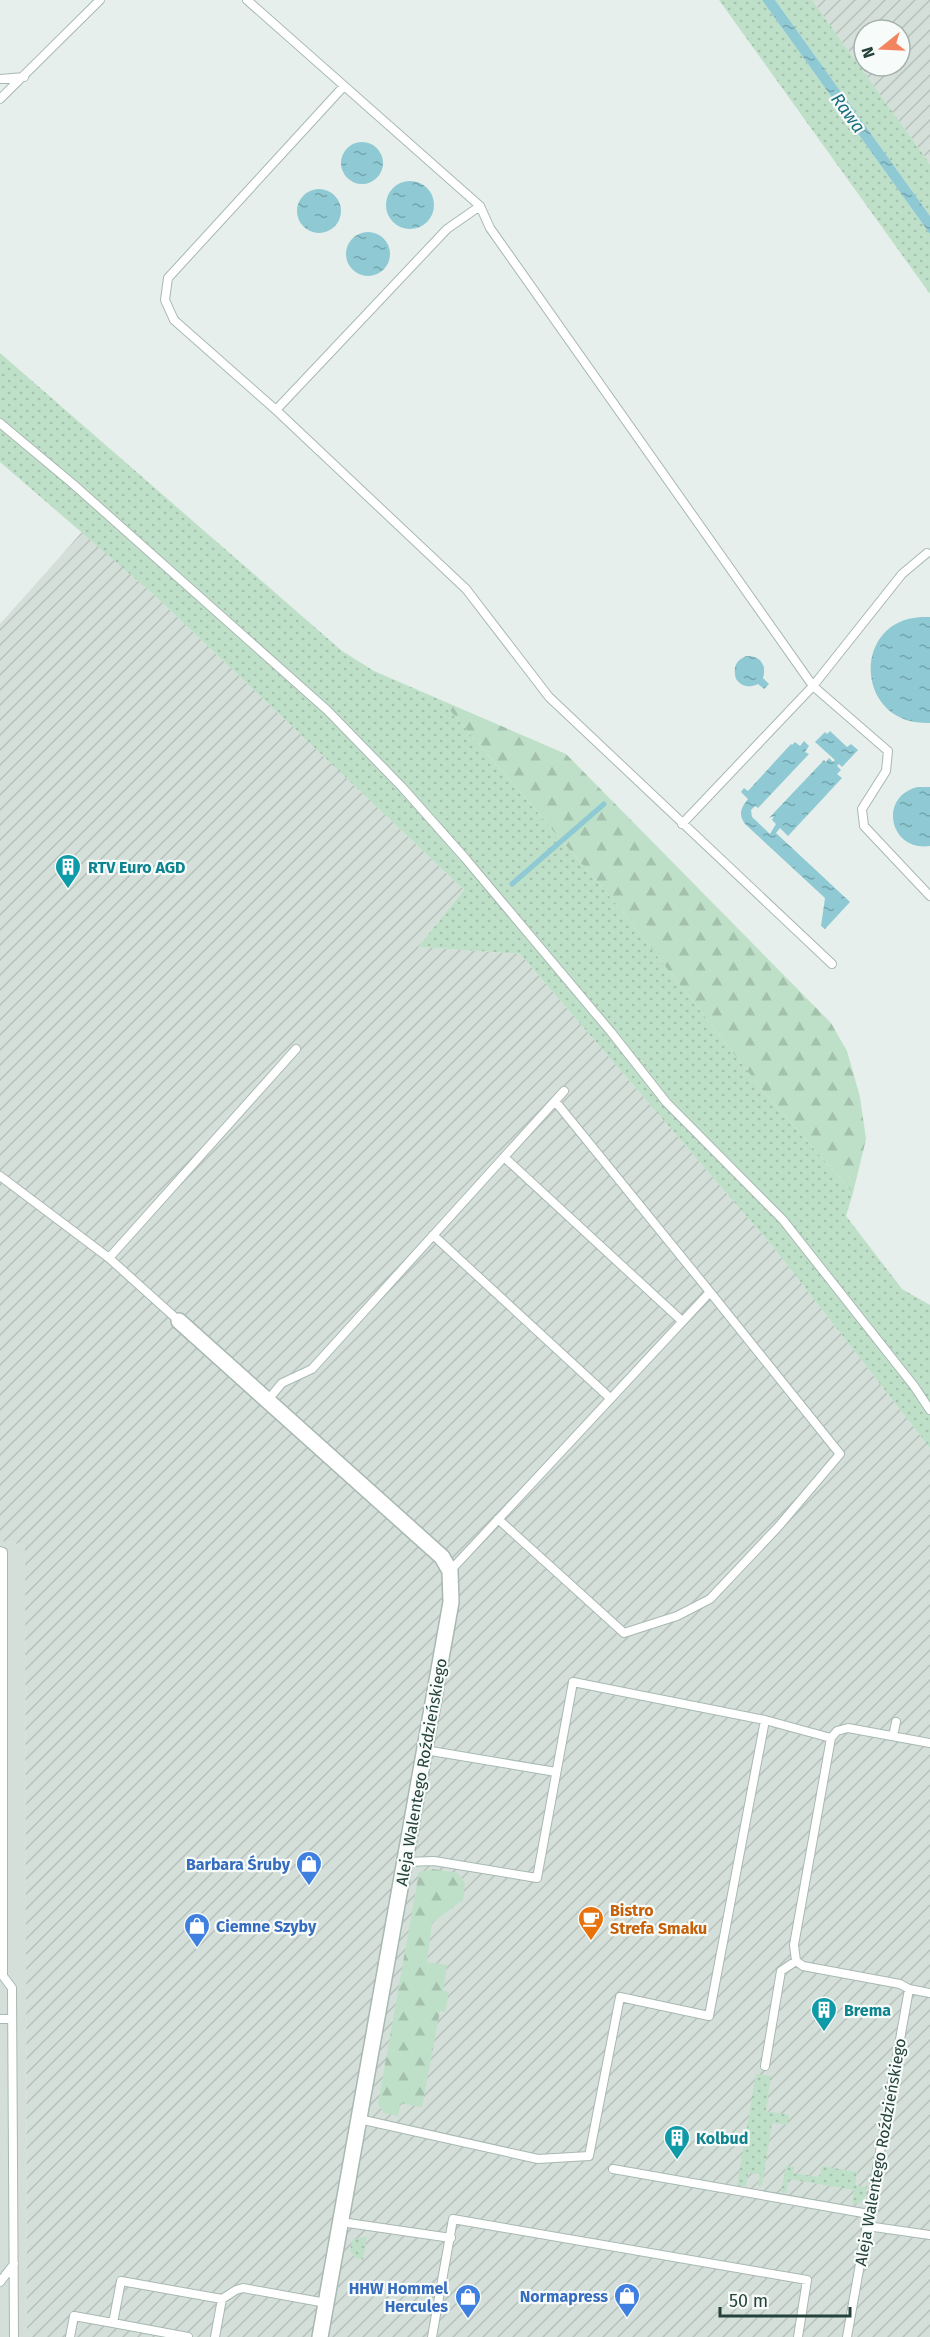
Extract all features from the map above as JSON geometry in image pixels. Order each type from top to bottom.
[{"type":"street","points":[[178,1321],[442,1557],[450,1571]]},
{"type":"street","name":"Aleja Walentego Roździeńskiego","points":[[320,2337],[452,1602],[450,1571]]},
{"type":"lane","points":[[0,99],[100,0]]},
{"type":"lane","points":[[247,0],[480,206],[490,228],[813,686],[888,751],[886,771],[862,809],[864,826],[930,896]]},
{"type":"lane","points":[[0,79],[24,76]]},
{"type":"lane","points":[[344,86],[168,278],[165,300],[174,320],[276,410],[466,589],[549,698],[832,964]]},
{"type":"lane","points":[[276,410],[447,229],[480,206]]},
{"type":"lane","points":[[0,423],[73,484],[327,710],[402,788],[465,858],[611,1032],[666,1102],[783,1220],[888,1352],[930,1410]]},
{"type":"lane","points":[[682,824],[813,686],[902,574],[927,553]]},
{"type":"lane","points":[[109,1258],[296,1049]]},
{"type":"lane","points":[[267,1401],[282,1383],[312,1369],[564,1091]]},
{"type":"lane","points":[[498,1520],[624,1633],[677,1616],[710,1599],[771,1535],[840,1454],[555,1101]]},
{"type":"lane","points":[[504,1157],[682,1321]]},
{"type":"lane","points":[[0,1176],[109,1258],[178,1321]]},
{"type":"lane","points":[[433,1235],[610,1398]]},
{"type":"lane","points":[[450,1571],[710,1292]]},
{"type":"lane","points":[[1,1552],[1,1976],[12,1988],[14,2337]]},
{"type":"lane","points":[[405,1862],[434,1862],[537,1878],[573,1682],[765,1720],[831,1738]]},
{"type":"lane","points":[[359,2119],[538,2159],[589,2157],[620,1997],[709,2016],[765,1720]]},
{"type":"lane","points":[[893,1736],[896,1722]]},
{"type":"lane","points":[[930,1743],[848,1728],[837,1731],[831,1738],[794,1945],[796,1961],[811,1970],[900,1984],[909,1989],[930,1993]]},
{"type":"lane","points":[[425,1750],[556,1772]]},
{"type":"lane","points":[[765,2066],[781,1971],[796,1961]]},
{"type":"lane","name":"Aleja Walentego Roździeńskiego","points":[[847,2337],[909,1989]]},
{"type":"lane","points":[[0,2019],[12,2019]]},
{"type":"lane","points":[[613,2169],[869,2214]]},
{"type":"lane","points":[[432,2337],[453,2220],[807,2280],[798,2337]]},
{"type":"lane","points":[[340,2222],[451,2238]]},
{"type":"lane","points":[[867,2226],[930,2235]]},
{"type":"lane","points":[[0,2282],[14,2264]]},
{"type":"lane","points":[[113,2323],[121,2281],[222,2299],[243,2288],[326,2303]]},
{"type":"lane","points":[[215,2337],[222,2299]]},
{"type":"lane","points":[[70,2337],[74,2316],[188,2337]]},
{"type":"shaded area","points":[[812,0],[930,0],[930,164],[868,78],[912,78],[912,18],[852,18],[852,56]]},
{"type":"shaded area","points":[[82,532],[153,594],[464,890],[418,947],[520,954],[774,1248],[930,1448],[930,2337],[27,2337],[25,1545],[0,1541],[0,624]]},
{"type":"shaded area","points":[[0,1541],[25,1545],[27,2337],[0,2337]]},
{"type":"green space","points":[[719,0],[762,0],[930,234],[930,294]]},
{"type":"green space","points":[[775,0],[812,0],[852,56],[852,78],[868,78],[930,164],[930,216]]},
{"type":"green space","points":[[0,353],[342,651],[374,671],[441,700],[617,905],[768,1097],[853,1193],[846,1216],[902,1289],[930,1305],[930,1448],[774,1248],[520,954],[418,947],[464,890],[153,594],[0,462]]},
{"type":"green space","points":[[441,700],[566,754],[831,1023],[847,1051],[860,1097],[866,1139],[853,1193],[768,1097],[617,905]]},
{"type":"green space","points":[[433,1869],[458,1873],[465,1883],[463,1900],[432,1923],[427,1962],[447,1965],[443,1991],[449,1992],[445,2012],[440,2011],[422,2107],[400,2103],[398,2116],[384,2113],[378,2104],[419,1872]]},
{"type":"green space","points":[[756,2074],[771,2076],[766,2111],[789,2115],[788,2125],[772,2123],[762,2185],[758,2186],[760,2174],[748,2173],[746,2186],[737,2185]]},
{"type":"green space","points":[[869,2163],[866,2195],[860,2203],[852,2204],[854,2190],[789,2179],[786,2193],[781,2192],[786,2166],[794,2167],[793,2173],[819,2177],[822,2166],[857,2172],[855,2185],[866,2187]]},
{"type":"green space","points":[[367,2236],[363,2260],[356,2258],[350,2251],[352,2240]]},
{"type":"water","name":"Rawa","points":[[762,0],[775,0],[930,216],[930,234]]},
{"type":"water","points":[[362,142],[370,143],[377,148],[382,155],[382,171],[377,178],[370,183],[362,184],[354,183],[347,178],[342,171],[341,163],[342,155],[347,148],[354,143]]},
{"type":"water","points":[[405,181],[415,181],[427,188],[434,200],[434,210],[427,222],[415,229],[405,229],[390,218],[386,210],[386,200],[397,185]]},
{"type":"water","points":[[319,189],[334,196],[341,211],[334,226],[319,233],[304,226],[297,211],[304,196]]},
{"type":"water","points":[[368,232],[383,239],[390,254],[383,269],[368,276],[353,269],[346,254],[353,239]]},
{"type":"water","points":[[930,617],[930,723],[903,719],[886,707],[875,691],[871,672],[873,653],[882,635],[898,623]]},
{"type":"water","points":[[746,656],[759,659],[763,665],[763,678],[769,684],[764,689],[758,684],[743,685],[736,679],[736,665]]},
{"type":"water","points":[[830,731],[847,747],[851,744],[858,750],[842,767],[839,764],[837,766],[841,770],[837,774],[842,778],[788,836],[780,828],[776,833],[850,902],[825,929],[821,926],[825,898],[745,824],[741,811],[748,799],[741,792],[744,788],[748,791],[791,744],[795,742],[800,746],[804,741],[809,746],[805,752],[809,754],[758,808],[755,806],[751,810],[752,817],[770,834],[776,824],[772,820],[774,816],[769,818],[824,760],[826,762],[829,758],[833,762],[835,760],[815,742],[825,732],[827,734]]},
{"type":"water","points":[[918,787],[930,787],[930,846],[916,846],[905,841],[894,822],[893,811],[897,801],[905,792]]},
{"type":"waterway","points":[[512,884],[604,804]]},
{"type":"place","name":"RTV Euro AGD","points":[[68,890]]},
{"type":"place","name":"Barbara Śruby","points":[[309,1887]]},
{"type":"place","name":"Bistro Strefa Smaku","points":[[591,1942]]},
{"type":"place","name":"Ciemne Szyby","points":[[197,1949]]},
{"type":"place","name":"Brema","points":[[824,2033]]},
{"type":"place","name":"Kolbud","points":[[677,2161]]},
{"type":"place","name":"Normapress","points":[[627,2319]]},
{"type":"place","name":"HHW Hommel Hercules","points":[[468,2320]]}]
